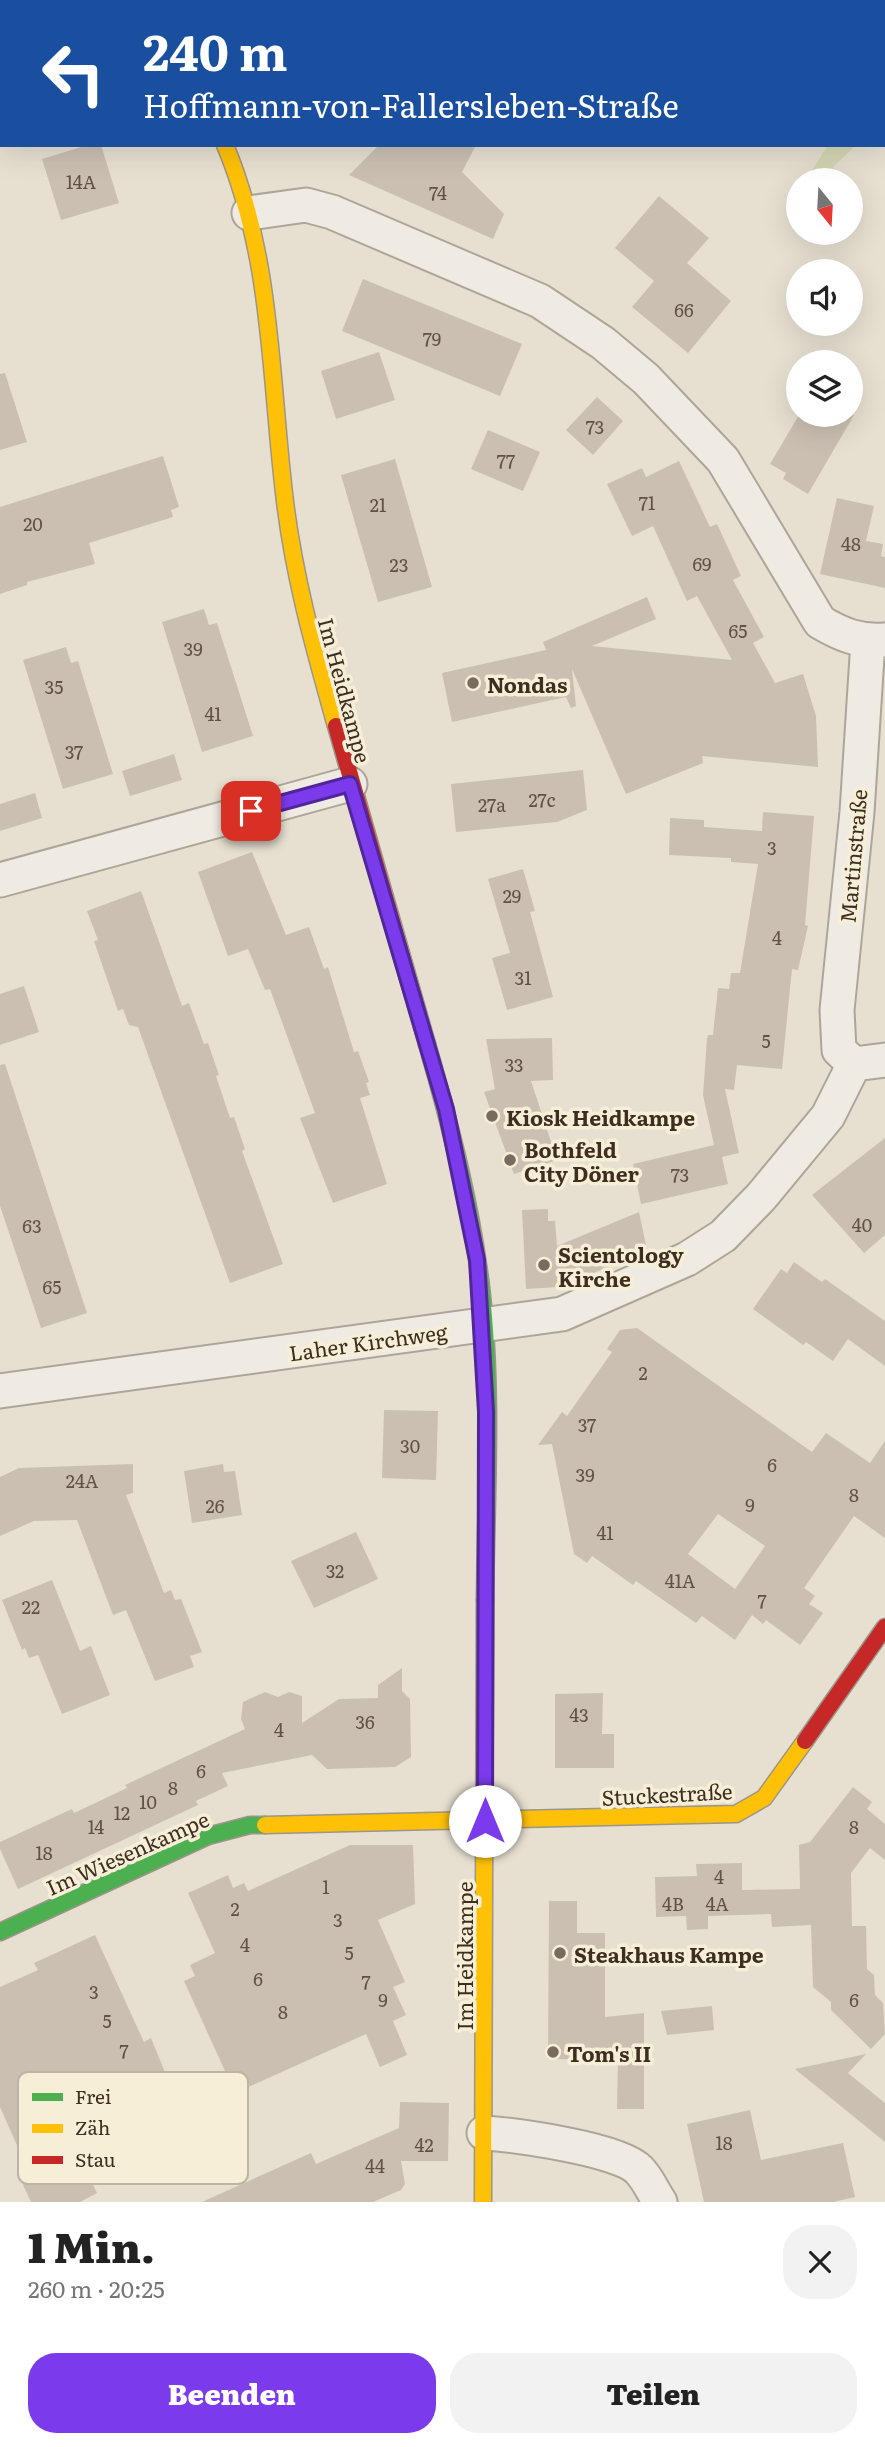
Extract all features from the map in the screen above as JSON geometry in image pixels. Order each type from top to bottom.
[{"type":"street","name":"Im Heidkampe","points":[[226,147],[249,213],[270,336],[289,541],[313,653],[446,1109],[477,1260],[486,1412],[483,2202]]},
{"type":"street","points":[[249,213],[306,205],[332,212],[540,301],[603,343],[646,379],[723,460],[820,622],[842,635],[877,640]]},
{"type":"street","name":"Martinstraße","points":[[869,1062],[839,1050],[837,1010],[877,640]]},
{"type":"street","points":[[0,880],[350,784]]},
{"type":"street","name":"Laher Kirchweg","points":[[0,1391],[562,1314],[687,1259],[723,1236],[761,1197],[869,1062]]},
{"type":"street","name":"Stuckestraße","points":[[485,1821],[736,1814],[764,1798],[885,1627]]},
{"type":"street","name":"Im Wiesenkampe","points":[[0,1932],[208,1836],[250,1825],[485,1821]]},
{"type":"street","points":[[484,2133],[527,2136],[584,2149],[638,2168],[660,2202]]},
{"type":"green space","points":[[827,147],[854,147],[833,167],[814,168]]},
{"type":"building","points":[[81,147],[102,147],[119,203],[61,220],[42,159]]},
{"type":"building","points":[[377,147],[475,147],[462,172],[504,214],[493,239],[349,175]]},
{"type":"building","points":[[659,196],[709,238],[687,263],[731,301],[688,353],[632,307],[654,281],[615,248]]},
{"type":"building","points":[[363,279],[522,344],[500,396],[342,331]]},
{"type":"building","points":[[379,352],[395,400],[336,419],[321,371]]},
{"type":"building","points":[[5,373],[27,442],[0,450],[0,374]]},
{"type":"building","points":[[597,397],[623,421],[593,455],[566,430]]},
{"type":"building","points":[[792,427],[847,427],[808,494],[783,479],[786,473],[770,464]]},
{"type":"building","points":[[488,430],[540,452],[523,491],[471,469]]},
{"type":"building","points":[[163,456],[179,507],[171,510],[173,517],[89,543],[95,564],[27,582],[27,585],[0,594],[0,507]]},
{"type":"building","points":[[395,459],[432,587],[378,602],[341,475]]},
{"type":"building","points":[[679,461],[710,527],[717,524],[741,576],[733,580],[764,637],[753,643],[775,683],[803,674],[816,716],[818,767],[702,756],[703,763],[626,794],[572,669],[576,706],[571,708],[566,697],[452,722],[442,673],[546,650],[543,642],[647,597],[656,619],[592,646],[732,660],[697,596],[687,601],[653,526],[632,536],[607,484],[642,468],[646,477]]},
{"type":"building","points":[[837,498],[874,506],[866,541],[883,544],[881,556],[885,557],[885,588],[820,574]]},
{"type":"building","points":[[204,609],[209,625],[217,623],[253,736],[202,752],[162,622]]},
{"type":"building","points":[[66,647],[71,663],[78,661],[113,774],[63,789],[23,660]]},
{"type":"building","points":[[174,754],[182,780],[130,796],[122,771]]},
{"type":"building","points":[[583,770],[587,810],[557,822],[456,832],[451,784]]},
{"type":"building","points":[[35,793],[42,818],[0,831],[0,804]]},
{"type":"building","points":[[763,812],[814,816],[805,925],[808,926],[798,970],[792,969],[782,1069],[737,1065],[734,1090],[725,1089],[739,1153],[722,1157],[728,1184],[641,1204],[633,1164],[714,1145],[703,1095],[707,1039],[708,1035],[713,1035],[718,988],[729,989],[731,973],[740,973],[758,864],[731,862],[731,858],[669,855],[670,818],[704,820],[704,827],[762,831]]},
{"type":"building","points":[[252,852],[286,935],[309,927],[324,969],[328,967],[354,1052],[358,1051],[369,1082],[366,1083],[370,1095],[360,1098],[387,1184],[333,1203],[300,1118],[315,1113],[270,989],[265,990],[248,949],[228,956],[198,872]]},
{"type":"building","points":[[523,869],[535,911],[530,912],[553,997],[507,1010],[492,958],[510,953],[488,879]]},
{"type":"building","points":[[141,891],[182,1006],[189,1003],[204,1044],[208,1043],[230,1118],[234,1117],[245,1149],[242,1151],[283,1264],[230,1283],[138,1027],[129,1025],[123,1009],[118,1011],[94,941],[98,940],[87,911]]},
{"type":"building","points":[[24,986],[39,1032],[0,1045],[0,994]]},
{"type":"building","points":[[552,1038],[553,1080],[531,1081],[557,1160],[514,1174],[484,1092],[495,1089],[486,1039]]},
{"type":"building","points":[[5,1064],[87,1313],[41,1328],[0,1206],[0,1065]]},
{"type":"building","points":[[885,1138],[885,1235],[864,1253],[812,1195]]},
{"type":"building","points":[[548,1209],[548,1221],[555,1221],[557,1246],[639,1212],[647,1250],[584,1277],[558,1278],[559,1287],[526,1289],[522,1210]]},
{"type":"building","points":[[794,1262],[822,1282],[825,1279],[885,1321],[885,1366],[848,1339],[833,1361],[806,1342],[803,1345],[753,1309],[781,1269],[787,1273]]},
{"type":"building","points":[[637,1328],[812,1452],[826,1433],[870,1463],[885,1441],[885,1538],[854,1516],[804,1588],[815,1596],[809,1604],[823,1613],[800,1645],[766,1620],[763,1624],[752,1615],[735,1640],[702,1616],[696,1623],[636,1581],[633,1585],[592,1556],[587,1563],[574,1554],[552,1444],[538,1445],[562,1412],[567,1416],[612,1352],[607,1349],[620,1330]],"holes":[[[718,1514],[765,1546],[735,1589],[688,1554]]]},
{"type":"building","points":[[384,1410],[438,1411],[436,1480],[382,1478]]},
{"type":"building","points":[[133,1464],[133,1493],[126,1495],[164,1593],[171,1590],[175,1600],[181,1599],[202,1652],[190,1656],[194,1667],[155,1681],[126,1610],[113,1615],[77,1520],[34,1521],[0,1536],[0,1477],[19,1468]]},
{"type":"building","points":[[223,1464],[224,1472],[235,1471],[242,1515],[192,1523],[184,1471]]},
{"type":"building","points":[[356,1532],[378,1579],[314,1608],[291,1561]]},
{"type":"building","points":[[52,1580],[80,1651],[91,1646],[110,1695],[62,1714],[38,1655],[29,1658],[25,1648],[22,1650],[2,1600]]},
{"type":"building","points":[[402,1668],[402,1691],[410,1699],[411,1757],[395,1767],[327,1769],[312,1755],[222,1773],[228,1786],[196,1801],[198,1805],[18,1889],[0,1849],[0,1842],[72,1809],[74,1813],[127,1788],[125,1785],[245,1729],[241,1719],[243,1702],[265,1692],[278,1697],[289,1692],[302,1696],[302,1723],[339,1699],[378,1698],[378,1685]]},
{"type":"building","points":[[603,1693],[602,1734],[614,1734],[614,1768],[555,1768],[555,1694]]},
{"type":"building","points":[[853,1787],[872,1802],[867,1809],[885,1824],[885,1860],[870,1848],[851,1873],[852,1926],[866,1926],[867,1969],[874,1975],[875,1995],[883,2003],[885,2034],[871,2049],[831,2010],[831,2002],[813,1987],[811,1925],[772,1927],[771,1914],[708,1916],[708,1929],[687,1930],[686,1916],[656,1917],[655,1877],[697,1876],[696,1864],[742,1863],[742,1890],[800,1889],[799,1845],[810,1842]]},
{"type":"building","points":[[350,1845],[413,1845],[415,1904],[378,1920],[405,1982],[393,1987],[406,2015],[393,2021],[407,2055],[380,2067],[366,2034],[248,2087],[248,2072],[225,2072],[184,1981],[195,1976],[190,1965],[215,1953],[188,1893],[228,1875],[233,1888],[244,1883],[248,1891]]},
{"type":"building","points":[[549,1901],[577,1901],[577,1933],[605,1933],[605,2017],[644,2013],[644,2109],[617,2109],[618,2060],[548,2059]]},
{"type":"building","points":[[95,1935],[144,2042],[151,2038],[165,2072],[18,2072],[18,2148],[0,2107],[0,1987],[38,1970],[34,1963]]},
{"type":"building","points":[[712,2006],[714,2030],[667,2035],[661,2011]]},
{"type":"building","points":[[866,2054],[848,2073],[885,2103],[885,2142],[795,2069]]},
{"type":"building","points":[[400,2102],[449,2103],[448,2161],[401,2161],[405,2184],[401,2190],[373,2202],[202,2202],[242,2184],[248,2184],[248,2181],[311,2153],[316,2164],[399,2128]]},
{"type":"building","points":[[750,2110],[761,2160],[843,2143],[855,2197],[833,2202],[704,2202],[687,2124]]},
{"type":"building","points":[[93,2184],[97,2193],[80,2202],[31,2202],[23,2185]]},
{"type":"traffic: fast","points":[[427,1044],[459,1165],[481,1287],[488,1404],[485,1600]]},
{"type":"traffic: fast","points":[[0,1932],[208,1836],[250,1825],[265,1825]]},
{"type":"traffic: slow","points":[[226,147],[240,187],[261,273],[288,523],[312,639],[336,726]]},
{"type":"traffic: slow","points":[[483,2202],[485,1600]]},
{"type":"traffic: slow","points":[[265,1825],[736,1814],[764,1798],[805,1741]]},
{"type":"traffic: jam","points":[[336,726],[427,1044]]},
{"type":"traffic: jam","points":[[805,1741],[885,1627]]},
{"type":"place","name":"Nondas","points":[[473,683]]},
{"type":"place","name":"Kiosk Heidkampe","points":[[492,1116]]},
{"type":"place","name":"Bothfeld City Döner","points":[[510,1160]]},
{"type":"place","name":"Scientology Kirche","points":[[544,1265]]},
{"type":"place","name":"Steakhaus Kampe","points":[[560,1953]]},
{"type":"place","name":"Tom's II","points":[[553,2052]]},
{"type":"route","points":[[251,811],[350,784],[446,1109],[466,1193],[481,1289],[486,1412],[485,1821]]}]
